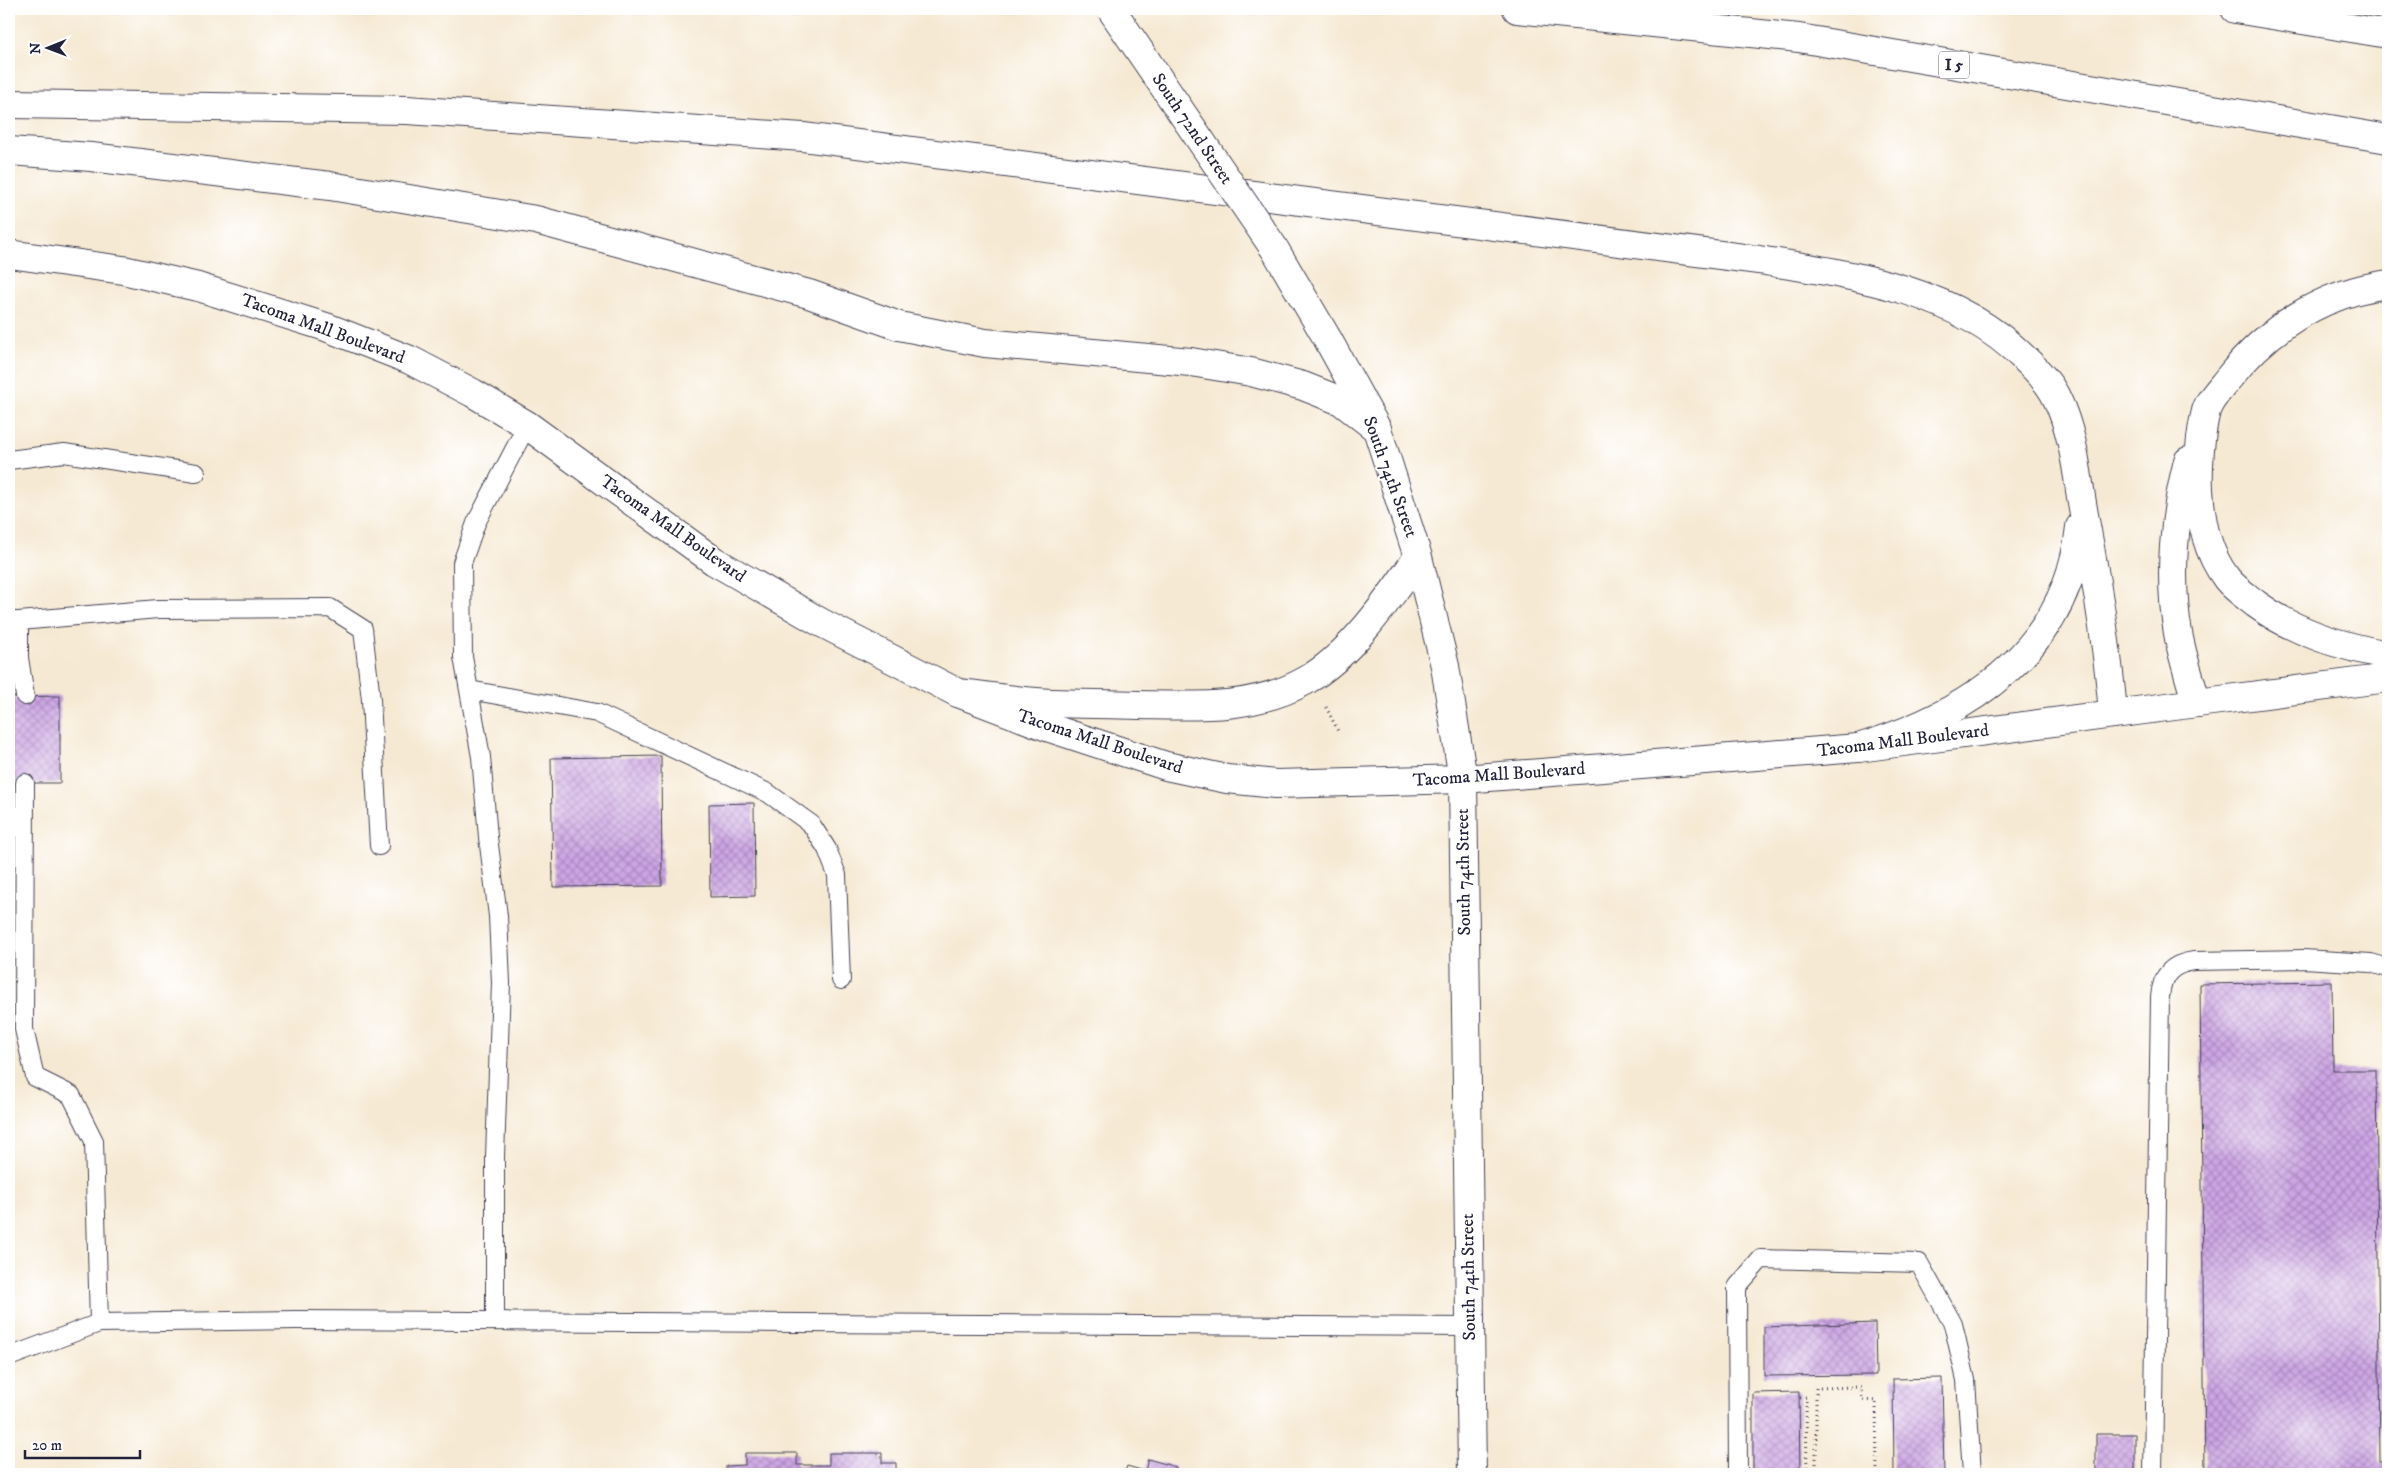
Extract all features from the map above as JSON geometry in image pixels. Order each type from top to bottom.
[{"type":"main road","name":"South 72nd Street","points":[[1111,9],[1274,248]]},
{"type":"main road","name":"I 5","points":[[1517,9],[1799,38],[2388,140]]},
{"type":"main road","points":[[2235,9],[2388,34]]},
{"type":"main road","points":[[9,104],[407,110],[803,137],[1430,217],[1833,272],[1896,286],[1952,307],[2011,345],[2036,370],[2056,396],[2071,438],[2102,610],[2113,714]]},
{"type":"main road","points":[[9,151],[91,157],[330,186],[536,220],[809,294],[900,326],[986,343],[1191,362],[1251,372],[1304,386],[1341,401],[1377,429]]},
{"type":"main road","name":"South 74th Street","points":[[1274,248],[1327,338],[1377,429],[1418,557],[1445,666],[1462,779],[1472,1474]]},
{"type":"main road","name":"Tacoma Mall Boulevard","points":[[9,254],[123,270],[198,287],[308,321],[410,360],[473,393],[527,425],[714,561],[820,622],[958,693],[1111,750],[1166,766],[1227,779],[1276,784],[1462,779],[1858,748],[2388,678]]},
{"type":"main road","points":[[2197,703],[2178,633],[2174,564],[2184,476],[2192,444],[2206,410],[2237,367],[2257,347],[2290,320],[2332,297],[2388,284]]},
{"type":"main road","points":[[2206,410],[2199,482],[2200,514],[2208,543],[2216,562],[2228,580],[2244,595],[2288,625],[2348,647],[2388,655]]},
{"type":"main road","points":[[1858,748],[1927,724],[1954,709],[1981,692],[2006,672],[2026,651],[2057,606],[2070,578],[2077,552],[2080,525],[2078,481]]},
{"type":"main road","points":[[958,693],[1050,703],[1197,706],[1244,703],[1277,694],[1305,681],[1340,653],[1382,610],[1418,557]]},
{"type":"lane","points":[[495,1321],[495,1158],[501,983],[498,916],[488,837],[481,757],[463,658],[462,563],[476,523],[527,425]]},
{"type":"lane","points":[[9,460],[64,453],[196,473]]},
{"type":"lane","points":[[25,696],[14,621],[158,609],[330,608],[363,629],[371,700],[379,846]]},
{"type":"lane","points":[[469,690],[597,713],[768,793],[811,824],[827,849],[837,875],[840,980]]},
{"type":"lane","points":[[25,783],[24,1029],[35,1077],[71,1095],[94,1141],[99,1324]]},
{"type":"lane","points":[[2153,1474],[2160,997],[2162,982],[2166,974],[2178,964],[2194,961],[2312,960],[2371,963],[2388,968]]},
{"type":"lane","points":[[1738,1474],[1737,1288],[1761,1259],[1919,1262],[1953,1324],[1966,1380],[1972,1474]]},
{"type":"lane","points":[[9,1357],[99,1324],[296,1320],[1470,1328]]},
{"type":"path","points":[[1323,700],[1338,731]]},
{"type":"path","points":[[1816,1474],[1816,1388],[1861,1387],[1862,1400],[1876,1401],[1877,1474]]},
{"type":"path","points":[[1800,1398],[1806,1398],[1807,1474]]},
{"type":"building","points":[[60,696],[60,783],[9,783],[9,697]]},
{"type":"building","points":[[661,756],[662,886],[553,887],[551,758]]},
{"type":"building","points":[[754,803],[755,896],[710,897],[709,804]]},
{"type":"building","points":[[2332,982],[2333,1070],[2376,1070],[2380,1462],[2388,1462],[2388,1474],[2205,1474],[2200,984]]},
{"type":"building","points":[[1875,1323],[1876,1375],[1764,1376],[1764,1327]]},
{"type":"building","points":[[1942,1378],[1944,1474],[1894,1474],[1893,1379]]},
{"type":"building","points":[[1799,1392],[1800,1474],[1753,1474],[1753,1393]]},
{"type":"building","points":[[2096,1434],[2135,1434],[2135,1474],[2096,1474]]},
{"type":"building","points":[[745,1453],[797,1453],[797,1465],[829,1465],[829,1453],[882,1453],[882,1463],[896,1463],[896,1474],[726,1474],[726,1466],[745,1465]]},
{"type":"building","points":[[1148,1459],[1176,1467],[1174,1474],[1124,1474],[1127,1466],[1145,1471]]}]
